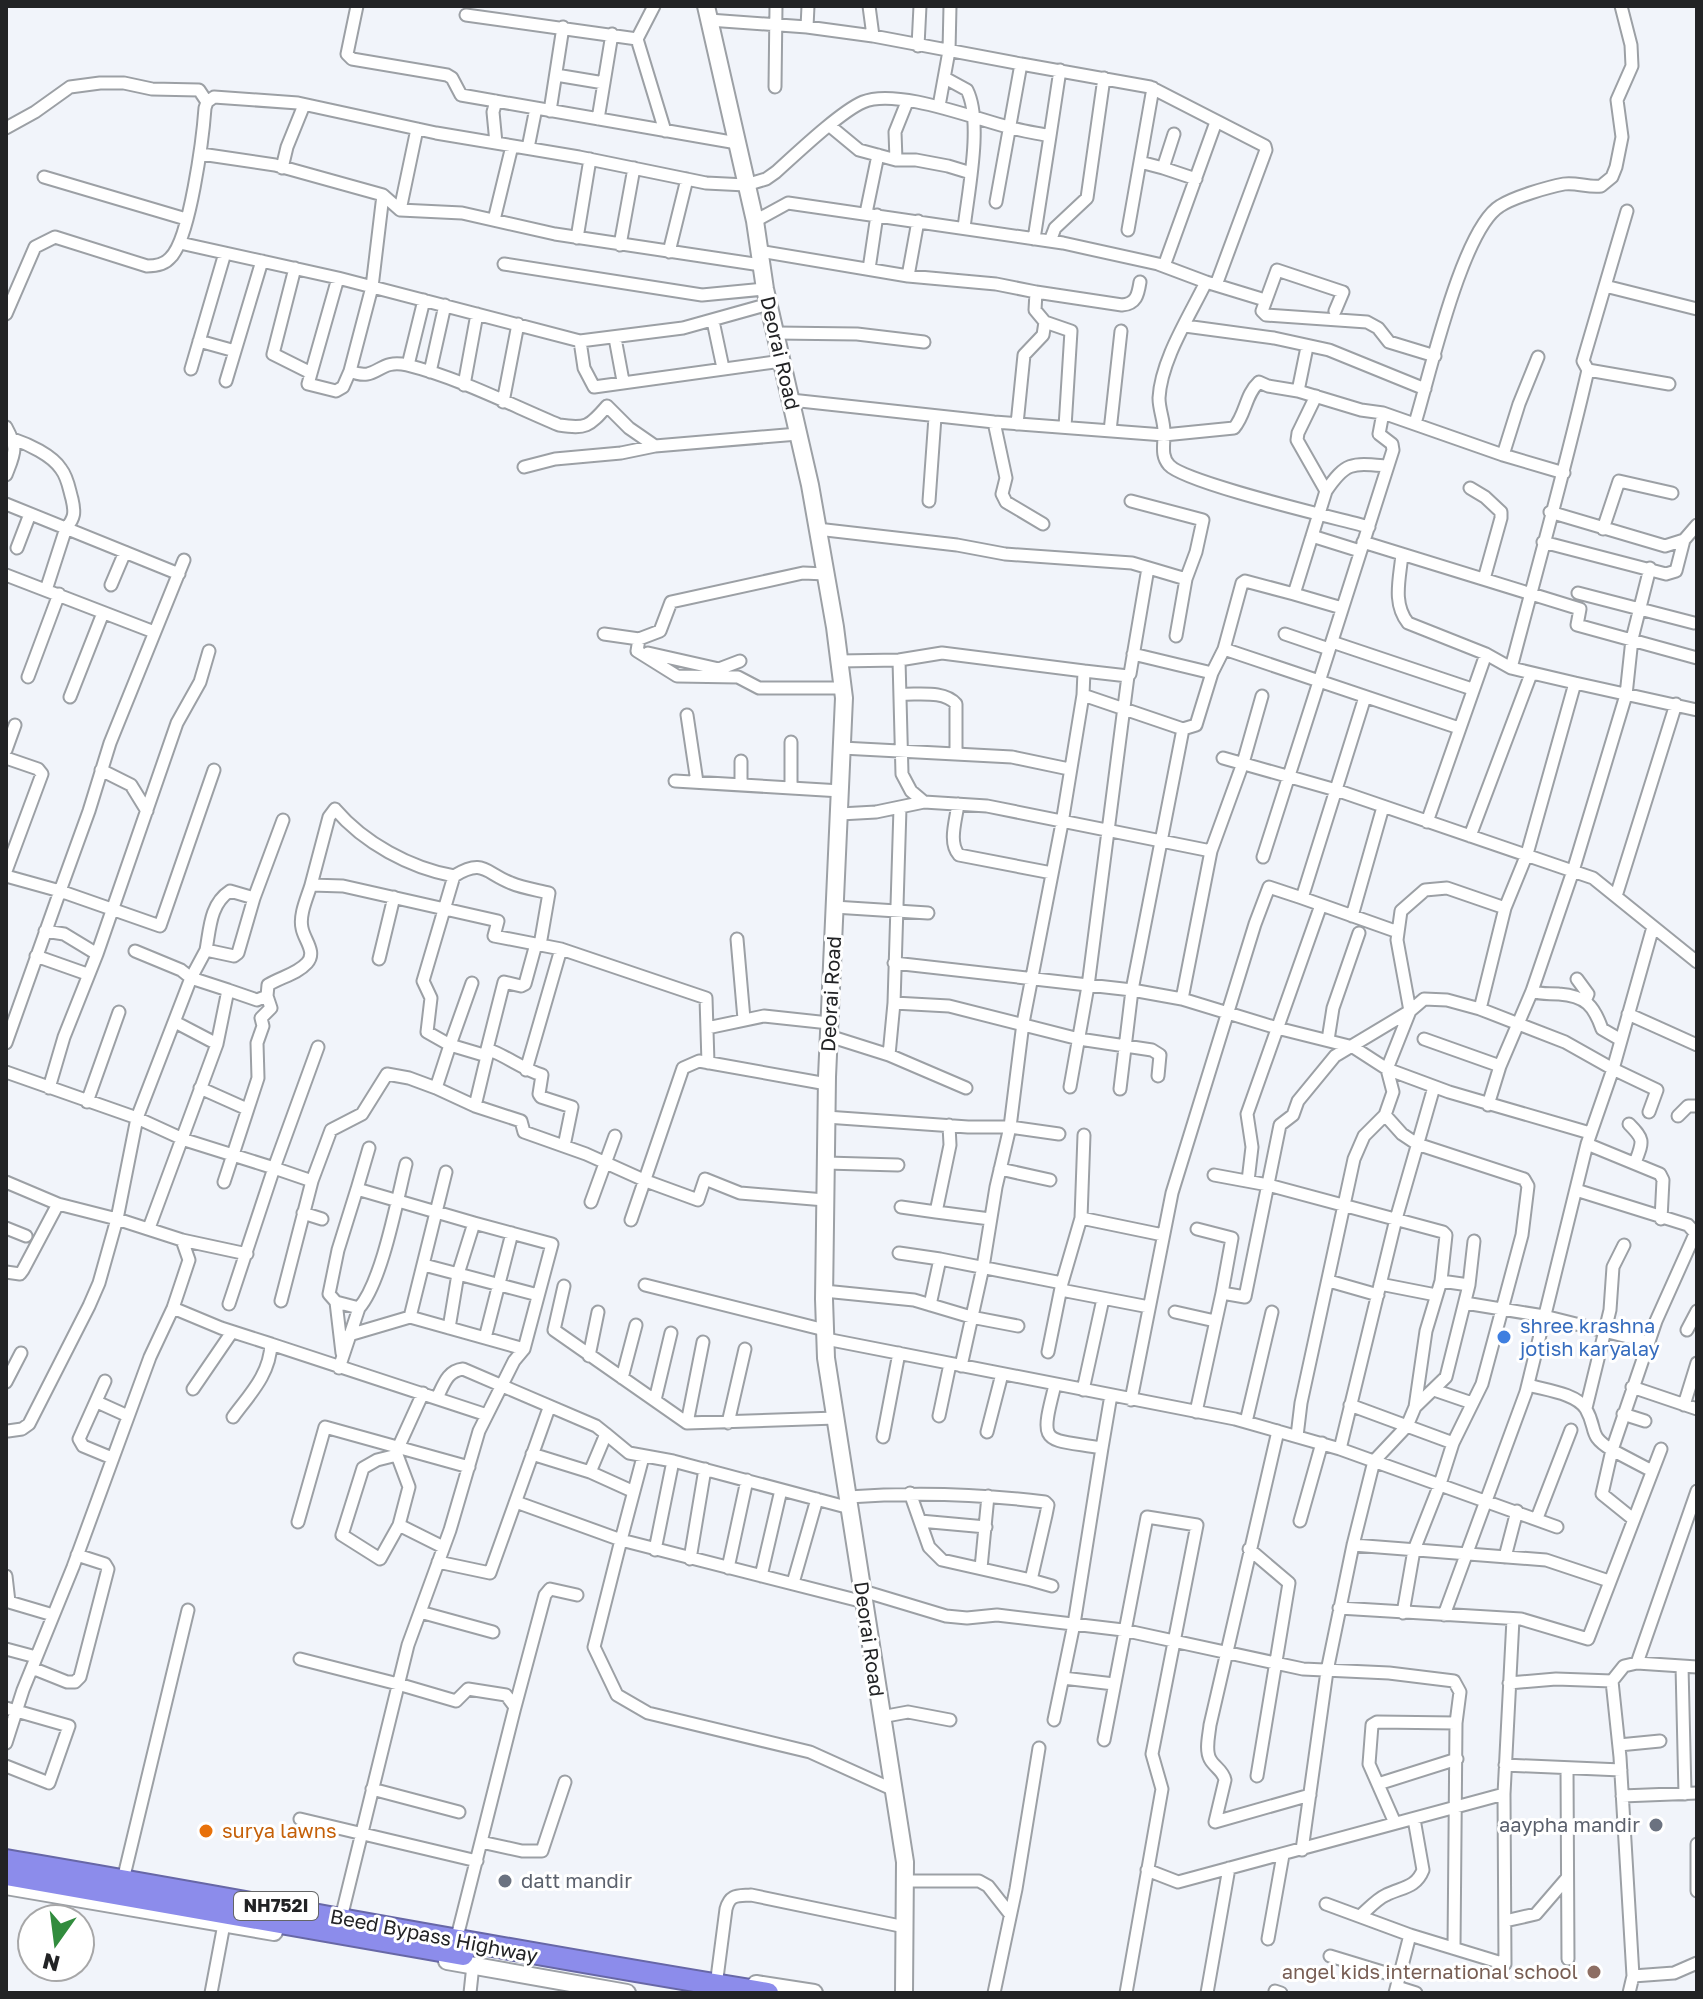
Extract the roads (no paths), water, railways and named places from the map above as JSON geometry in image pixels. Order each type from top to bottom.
[{"type":"highway","name":"Beed Bypass Highway","points":[[6,1857],[342,1914],[692,1993]]},
{"type":"highway","name":"Beed Bypass Highway","points":[[6,1875],[225,1919],[768,1993]]},
{"type":"street","points":[[357,6],[347,54],[349,57],[447,75],[461,95],[737,143]]},
{"type":"street","points":[[654,6],[637,39],[665,131]]},
{"type":"street","points":[[775,87],[776,6]]},
{"type":"street","points":[[807,27],[808,6]]},
{"type":"street","points":[[869,6],[873,36]]},
{"type":"street","points":[[918,46],[920,6]]},
{"type":"street","points":[[939,106],[949,51],[950,6]]},
{"type":"street","points":[[1415,423],[1452,297],[1484,222],[1494,210],[1511,201],[1565,184],[1601,186],[1612,177],[1622,137],[1617,100],[1632,66],[1633,56],[1621,6]]},
{"type":"street","points":[[466,15],[483,11],[637,39]]},
{"type":"street","points":[[707,13],[776,25],[873,36],[1153,88],[1263,145],[1266,150],[1211,284],[1175,343],[1163,375],[1159,401],[1165,422],[1163,454],[1173,468],[1251,495],[1369,527]]},
{"type":"street","name":"Deorai Road","points":[[707,13],[755,221],[767,296],[798,434],[826,574],[843,688],[826,1117],[825,1334],[905,1862],[904,1992]]},
{"type":"street","points":[[550,111],[563,27]]},
{"type":"street","points":[[598,119],[612,34]]},
{"type":"street","points":[[996,202],[1021,64]]},
{"type":"street","points":[[1034,239],[1060,70]]},
{"type":"street","points":[[556,75],[604,83]]},
{"type":"street","points":[[945,78],[967,90],[975,118],[964,228]]},
{"type":"street","points":[[1050,241],[1055,228],[1087,198],[1104,78]]},
{"type":"street","points":[[6,128],[70,87],[85,84],[124,83],[152,89],[186,88],[203,92],[207,102],[201,154],[180,243],[171,258],[147,266],[55,237],[35,247],[6,314]]},
{"type":"street","points":[[1128,230],[1153,88]]},
{"type":"street","points":[[207,102],[214,97],[304,105],[706,183],[746,185],[766,179],[776,172],[849,110],[866,100],[939,106],[1010,128],[1050,136]]},
{"type":"street","points":[[496,101],[493,112],[496,143]]},
{"type":"street","points":[[896,160],[895,132],[907,102]]},
{"type":"street","points":[[282,168],[304,105]]},
{"type":"street","points":[[528,148],[536,108]]},
{"type":"street","points":[[1164,266],[1216,122]]},
{"type":"street","points":[[830,126],[859,150],[971,173]]},
{"type":"street","points":[[400,210],[417,129]]},
{"type":"street","points":[[1163,168],[1174,134]]},
{"type":"street","points":[[494,220],[512,146]]},
{"type":"street","points":[[201,154],[282,168],[383,195],[400,210],[462,213],[577,238],[669,252],[869,269],[996,284],[1122,305],[1136,299],[1140,282]]},
{"type":"street","points":[[869,269],[878,155]]},
{"type":"street","points":[[577,238],[590,159]]},
{"type":"street","points":[[1140,162],[1196,179]]},
{"type":"street","points":[[620,245],[634,168]]},
{"type":"street","points":[[44,177],[186,219]]},
{"type":"street","points":[[669,252],[687,179]]},
{"type":"street","points":[[338,278],[308,384],[336,391],[343,387],[350,371],[372,287],[383,195]]},
{"type":"street","points":[[755,221],[788,203],[1050,241],[1164,266],[1265,300]]},
{"type":"street","points":[[1511,668],[1550,512],[1564,473],[1588,370],[1583,361],[1627,211]]},
{"type":"street","points":[[908,276],[918,221]]},
{"type":"street","points":[[180,243],[338,278],[580,341],[683,328],[713,321],[767,296]]},
{"type":"street","points":[[191,369],[225,253]]},
{"type":"street","points":[[226,381],[262,261]]},
{"type":"street","points":[[504,264],[702,295],[767,296]]},
{"type":"street","points":[[295,268],[273,354],[311,373]]},
{"type":"street","points":[[1335,311],[1343,292],[1277,270],[1262,311],[1266,315],[1367,322],[1378,328],[1389,342],[1435,356]]},
{"type":"street","points":[[1605,286],[1697,309]]},
{"type":"street","points":[[1036,292],[1035,310],[1045,322],[1069,329],[1072,334],[1065,427]]},
{"type":"street","points":[[408,365],[424,300]]},
{"type":"street","points":[[430,372],[445,305]]},
{"type":"street","points":[[464,385],[477,314]]},
{"type":"street","points":[[713,321],[723,368]]},
{"type":"street","points":[[1017,424],[1024,355],[1043,335],[1045,322]]},
{"type":"street","points":[[503,402],[518,324]]},
{"type":"street","points":[[1185,326],[1274,338],[1329,350],[1425,389]]},
{"type":"street","points":[[1110,431],[1121,331]]},
{"type":"street","points":[[776,333],[857,334],[924,342]]},
{"type":"street","points":[[615,338],[623,381]]},
{"type":"street","points":[[199,341],[235,351]]},
{"type":"street","points":[[580,341],[584,368],[607,406],[629,428],[655,446]]},
{"type":"street","points":[[1298,391],[1307,347]]},
{"type":"street","points":[[1503,455],[1538,357]]},
{"type":"street","points":[[594,387],[782,361]]},
{"type":"street","points":[[350,371],[361,376],[371,375],[392,362],[408,365],[559,425],[579,428],[593,423],[607,406]]},
{"type":"street","points":[[1588,370],[1669,384]]},
{"type":"street","points":[[791,400],[935,417],[1164,435],[1234,428],[1241,419],[1250,392],[1259,382],[1361,410],[1383,413],[1564,473]]},
{"type":"street","points":[[1316,396],[1297,440],[1326,491]]},
{"type":"street","points":[[1263,857],[1393,447],[1379,434],[1383,413]]},
{"type":"street","points":[[929,501],[935,417]]},
{"type":"street","points":[[994,422],[1006,478],[1002,494],[1006,502],[1043,524]]},
{"type":"street","points":[[6,427],[16,450],[6,475]]},
{"type":"street","points":[[524,467],[555,459],[621,453],[655,446],[798,434]]},
{"type":"street","points":[[13,439],[61,468],[75,511],[73,521],[66,528],[46,590]]},
{"type":"street","points":[[1294,594],[1326,491],[1344,467],[1354,463],[1387,466]]},
{"type":"street","points":[[1603,529],[1619,481],[1672,493]]},
{"type":"street","points":[[1470,488],[1501,512],[1484,579]]},
{"type":"street","points":[[1131,501],[1203,520],[1186,579],[1176,636]]},
{"type":"street","points":[[6,504],[179,574]]},
{"type":"street","points":[[1550,512],[1665,546],[1684,540]]},
{"type":"street","points":[[17,548],[30,514]]},
{"type":"street","points":[[1543,542],[1666,574],[1676,571],[1684,540],[1697,525]]},
{"type":"street","points":[[817,529],[957,545],[1005,554],[1132,563],[1186,579]]},
{"type":"street","points":[[1312,536],[1402,554],[1531,593],[1580,609],[1577,625],[1697,658]]},
{"type":"street","points":[[111,585],[125,552]]},
{"type":"street","points":[[1402,554],[1397,602],[1408,623],[1531,674],[1697,708]]},
{"type":"street","points":[[6,1043],[101,770],[184,560]]},
{"type":"street","points":[[1070,1087],[1088,986],[1128,676],[1148,568]]},
{"type":"street","points":[[1488,1105],[1500,1066],[1532,991],[1573,871],[1626,695],[1632,639],[1650,568]]},
{"type":"street","points":[[638,645],[660,631],[671,602],[803,573],[826,574]]},
{"type":"street","points":[[7,577],[154,632]]},
{"type":"street","points":[[1083,695],[1183,729],[1196,725],[1212,673],[1224,649],[1242,583],[1245,581],[1342,608]]},
{"type":"street","points":[[1578,593],[1694,623]]},
{"type":"street","points":[[28,677],[59,594]]},
{"type":"street","points":[[70,697],[103,613]]},
{"type":"street","points":[[604,634],[719,669],[740,661]]},
{"type":"street","points":[[1285,634],[1472,689]]},
{"type":"street","points":[[638,645],[677,676],[738,677],[759,688],[843,688]]},
{"type":"street","points":[[1224,649],[1459,728]]},
{"type":"street","points":[[49,1088],[64,1037],[97,954],[177,723],[200,682],[209,651]]},
{"type":"street","points":[[839,661],[899,660],[942,653],[1128,676]]},
{"type":"street","points":[[1133,654],[1212,673]]},
{"type":"street","points":[[1427,822],[1486,654]]},
{"type":"street","points":[[899,660],[902,774],[911,791],[924,802]]},
{"type":"street","points":[[939,1416],[971,1317],[983,1267],[1010,1127],[1023,1023],[1062,823],[1083,695],[1084,671]]},
{"type":"street","points":[[1470,836],[1531,674]]},
{"type":"street","points":[[1480,1009],[1505,908],[1527,854],[1575,683]]},
{"type":"street","points":[[900,694],[943,695],[952,699],[956,704],[956,754]]},
{"type":"street","points":[[1182,999],[1211,851],[1243,763],[1262,696]]},
{"type":"street","points":[[1302,898],[1365,697]]},
{"type":"street","points":[[1616,896],[1676,704]]},
{"type":"street","points":[[687,715],[697,782]]},
{"type":"street","points":[[6,750],[15,725]]},
{"type":"street","points":[[1120,1089],[1132,990],[1183,729]]},
{"type":"street","points":[[791,742],[791,788]]},
{"type":"street","points":[[842,748],[1012,757],[1069,769]]},
{"type":"street","points":[[6,758],[38,769],[42,774],[7,866],[60,891],[160,926],[214,770]]},
{"type":"street","points":[[1223,758],[1336,790],[1593,878],[1697,962]]},
{"type":"street","points":[[741,761],[741,785]]},
{"type":"street","points":[[101,770],[131,785],[147,811]]},
{"type":"street","points":[[675,781],[841,791]]},
{"type":"street","points":[[840,814],[900,808],[924,802],[987,806],[1211,851]]},
{"type":"street","points":[[958,804],[953,843],[959,855],[1052,873]]},
{"type":"street","points":[[1352,916],[1383,807]]},
{"type":"street","points":[[889,1055],[894,1003],[900,808]]},
{"type":"street","points":[[224,1182],[258,1078],[257,1043],[263,1026],[261,1018],[271,1008],[267,996],[268,985],[299,969],[310,959],[311,951],[301,921],[329,817],[335,809],[354,830],[421,869],[454,876],[473,866],[490,870],[510,883],[549,893],[538,945],[525,984],[504,982],[475,1106]]},
{"type":"street","points":[[206,950],[234,956],[238,953],[254,898],[283,820]]},
{"type":"street","points":[[454,876],[423,981],[431,998],[427,1032],[450,1045],[507,1056],[526,1070],[544,1077],[539,1094],[541,1097],[572,1107],[564,1146]]},
{"type":"street","points":[[311,885],[343,886],[498,921],[494,936],[561,949],[706,998],[708,1063]]},
{"type":"street","points":[[1131,1400],[1163,1235],[1199,1100],[1269,887],[1398,932]]},
{"type":"street","points":[[1297,1436],[1301,1403],[1354,1159],[1364,1136],[1385,1115],[1393,1092],[1387,1069],[1410,1011],[1397,940],[1401,911],[1425,890],[1447,888],[1505,908]]},
{"type":"street","points":[[7,1433],[29,1424],[99,1283],[117,1219],[137,1118],[191,978],[206,950],[213,912],[219,898],[230,891],[254,898]]},
{"type":"street","points":[[379,959],[394,897]]},
{"type":"street","points":[[1248,1181],[1252,1147],[1247,1114],[1321,905]]},
{"type":"street","points":[[834,907],[928,913]]},
{"type":"street","points":[[1444,1615],[1528,1385],[1588,1139],[1613,1069],[1653,927]]},
{"type":"street","points":[[45,931],[64,934],[97,954]]},
{"type":"street","points":[[1328,1040],[1333,1008],[1359,933]]},
{"type":"street","points":[[737,939],[744,1019]]},
{"type":"street","points":[[526,1070],[561,949]]},
{"type":"street","points":[[135,951],[181,970],[191,978],[257,1000],[267,996]]},
{"type":"street","points":[[36,956],[87,974]]},
{"type":"street","points":[[894,963],[1132,990],[1182,999],[1353,1047],[1387,1069],[1588,1139],[1660,1174],[1663,1180],[1661,1219]]},
{"type":"street","points":[[1577,979],[1588,994],[1585,1001]]},
{"type":"street","points":[[436,1088],[472,983]]},
{"type":"street","points":[[149,1228],[217,1044],[228,990]]},
{"type":"street","points":[[1532,991],[1542,995],[1561,994],[1585,1001],[1594,1007],[1602,1029],[1621,1040]]},
{"type":"street","points":[[1222,1293],[1245,1297],[1280,1125],[1293,1115],[1298,1101],[1335,1056],[1410,1011],[1424,999],[1447,1000],[1480,1009],[1565,1042],[1657,1090],[1649,1112]]},
{"type":"street","points":[[894,1003],[949,1006],[1079,1039],[1157,1052],[1160,1061],[1158,1076]]},
{"type":"street","points":[[87,1102],[119,1012]]},
{"type":"street","points":[[1628,1014],[1697,1045]]},
{"type":"street","points":[[707,1028],[744,1019],[774,1017],[829,1030],[966,1088]]},
{"type":"street","points":[[175,1022],[217,1044]]},
{"type":"street","points":[[1424,1039],[1500,1066]]},
{"type":"street","points":[[229,1304],[318,1047]]},
{"type":"street","points":[[631,1220],[683,1068],[699,1061],[827,1084]]},
{"type":"street","points":[[6,1072],[137,1118],[181,1138],[312,1181]]},
{"type":"street","points":[[281,1301],[312,1181],[331,1130],[362,1114],[387,1074],[409,1078],[475,1106],[521,1121],[524,1132],[698,1200],[705,1179],[740,1193],[825,1200]]},
{"type":"street","points":[[1340,1449],[1396,1219],[1434,1087]]},
{"type":"street","points":[[200,1088],[247,1109]]},
{"type":"street","points":[[1678,1116],[1688,1106],[1697,1106]]},
{"type":"street","points":[[1385,1115],[1402,1134],[1417,1144],[1524,1179],[1528,1186],[1522,1235],[1504,1310],[1482,1384],[1453,1443],[1414,1550],[1403,1613]]},
{"type":"street","points":[[826,1117],[1010,1127],[1059,1134]]},
{"type":"street","points":[[1629,1124],[1641,1136],[1642,1143],[1635,1163]]},
{"type":"street","points":[[936,1212],[950,1145],[949,1125]]},
{"type":"street","points":[[1048,1352],[1081,1218],[1084,1135]]},
{"type":"street","points":[[591,1202],[615,1136]]},
{"type":"street","points":[[359,1308],[336,1302],[329,1294],[369,1148]]},
{"type":"street","points":[[826,1163],[898,1165]]},
{"type":"street","points":[[341,1363],[359,1308],[370,1296],[406,1164]]},
{"type":"street","points":[[1000,1169],[1050,1180]]},
{"type":"street","points":[[410,1317],[446,1172]]},
{"type":"street","points":[[1214,1175],[1268,1185],[1439,1230],[1446,1235],[1441,1281],[1426,1331],[1415,1407],[1407,1426],[1374,1461],[1353,1545],[1327,1671],[1302,1850]]},
{"type":"street","points":[[6,1182],[58,1204],[182,1240],[247,1254]]},
{"type":"street","points":[[357,1189],[552,1244],[524,1349],[479,1431],[420,1612],[398,1684],[342,1914],[814,1993]]},
{"type":"street","points":[[1576,1190],[1688,1225],[1696,1234],[1648,1342],[1612,1450],[1602,1494],[1633,1519]]},
{"type":"street","points":[[6,1272],[20,1274],[58,1204]]},
{"type":"street","points":[[901,1207],[990,1219]]},
{"type":"street","points":[[303,1213],[322,1219]]},
{"type":"street","points":[[1081,1218],[1163,1235]]},
{"type":"street","points":[[449,1328],[458,1274],[474,1223]]},
{"type":"street","points":[[6,1228],[26,1236]]},
{"type":"street","points":[[1196,1412],[1232,1238],[1197,1229]]},
{"type":"street","points":[[485,1338],[512,1233]]},
{"type":"street","points":[[6,1743],[11,1710],[34,1663],[150,1357],[173,1308],[189,1260],[182,1240]]},
{"type":"street","points":[[1415,1407],[1446,1377],[1469,1285],[1474,1241]]},
{"type":"street","points":[[1624,1245],[1613,1267],[1610,1310],[1586,1408],[1598,1442],[1652,1471]]},
{"type":"street","points":[[899,1253],[983,1267],[1103,1299],[1149,1307]]},
{"type":"street","points":[[930,1305],[940,1259]]},
{"type":"street","points":[[424,1265],[538,1295]]},
{"type":"street","points":[[1329,1281],[1379,1290],[1436,1295]]},
{"type":"street","points":[[1441,1281],[1469,1285]]},
{"type":"street","points":[[645,1285],[899,1353],[1246,1422],[1340,1449],[1557,1527]]},
{"type":"street","points":[[564,1286],[554,1330],[687,1423],[836,1418]]},
{"type":"street","points":[[824,1291],[914,1300],[971,1317],[1018,1326]]},
{"type":"street","points":[[1083,1390],[1103,1299]]},
{"type":"street","points":[[336,1302],[341,1363]]},
{"type":"street","points":[[1465,1303],[1544,1316],[1648,1342]]},
{"type":"street","points":[[173,1308],[232,1332],[341,1363],[487,1415]]},
{"type":"street","points":[[1687,1330],[1697,1311]]},
{"type":"street","points":[[589,1356],[598,1312]]},
{"type":"street","points":[[1175,1312],[1215,1321]]},
{"type":"street","points":[[1246,1422],[1272,1312]]},
{"type":"street","points":[[349,1335],[410,1317],[524,1349]]},
{"type":"street","points":[[622,1378],[636,1325]]},
{"type":"street","points":[[193,1389],[232,1332]]},
{"type":"street","points":[[655,1400],[671,1333]]},
{"type":"street","points":[[687,1423],[703,1342]]},
{"type":"street","points":[[233,1417],[261,1379],[270,1361],[271,1344]]},
{"type":"street","points":[[728,1423],[745,1349]]},
{"type":"street","points":[[6,1382],[21,1353]]},
{"type":"street","points":[[883,1437],[899,1353]]},
{"type":"street","points":[[1684,1405],[1697,1363]]},
{"type":"street","points":[[437,1398],[448,1376],[454,1370],[463,1369],[596,1426],[629,1453],[673,1461],[817,1499],[849,1503],[910,1493],[1045,1502],[1048,1505],[1031,1580]]},
{"type":"street","points":[[987,1432],[1002,1374]]},
{"type":"street","points":[[105,1381],[79,1439],[83,1446],[112,1458]]},
{"type":"street","points":[[1055,1385],[1044,1426],[1048,1435],[1056,1441],[1102,1448]]},
{"type":"street","points":[[1528,1385],[1572,1398],[1586,1408]]},
{"type":"street","points":[[1632,1387],[1697,1409]]},
{"type":"street","points":[[1434,1390],[1472,1403]]},
{"type":"street","points":[[397,1452],[363,1468],[342,1535],[380,1559],[399,1525],[409,1487],[397,1452],[423,1393]]},
{"type":"street","points":[[1054,1720],[1074,1624],[1111,1395]]},
{"type":"street","points":[[97,1402],[128,1416]]},
{"type":"street","points":[[1350,1405],[1453,1443]]},
{"type":"street","points":[[438,1562],[490,1573],[549,1408]]},
{"type":"street","points":[[1623,1414],[1645,1421]]},
{"type":"street","points":[[298,1522],[325,1427],[397,1452],[469,1467]]},
{"type":"street","points":[[1537,1518],[1571,1430]]},
{"type":"street","points":[[1278,1431],[1210,1725],[1208,1753],[1225,1780],[1215,1822],[1310,1795]]},
{"type":"street","points":[[590,1472],[606,1434]]},
{"type":"street","points":[[1300,1521],[1322,1443]]},
{"type":"street","points":[[1339,1608],[1513,1619],[1588,1639],[1661,1449]]},
{"type":"street","points":[[532,1454],[590,1472],[632,1491]]},
{"type":"street","points":[[643,1457],[594,1647],[617,1695],[648,1713],[810,1752],[894,1790]]},
{"type":"street","points":[[655,1550],[673,1461]]},
{"type":"street","points":[[690,1559],[705,1469]]},
{"type":"street","points":[[728,1568],[747,1480]]},
{"type":"street","points":[[761,1576],[781,1490]]},
{"type":"street","points":[[1637,1663],[1693,1515],[1697,1491]]},
{"type":"street","points":[[910,1493],[929,1547],[942,1560],[1052,1586]]},
{"type":"street","points":[[981,1568],[988,1496]]},
{"type":"street","points":[[793,1583],[817,1499]]},
{"type":"street","points":[[516,1502],[655,1550],[946,1616],[967,1618],[997,1615],[1123,1630],[1175,1639],[1276,1665],[1454,1681],[1460,1692],[1456,1723],[1454,1948]]},
{"type":"street","points":[[1505,1557],[1517,1511]]},
{"type":"street","points":[[1104,1740],[1147,1517],[1197,1525],[1152,1754],[1162,1789],[1126,1993]]},
{"type":"street","points":[[920,1521],[986,1527]]},
{"type":"street","points":[[399,1525],[443,1547]]},
{"type":"street","points":[[1353,1545],[1546,1560],[1609,1581]]},
{"type":"street","points":[[1249,1549],[1289,1583],[1257,1776]]},
{"type":"street","points":[[6,1649],[67,1682],[75,1682],[80,1677],[108,1569],[105,1564],[77,1555]]},
{"type":"street","points":[[6,1576],[9,1602],[53,1615]]},
{"type":"street","points":[[458,1933],[545,1595],[550,1589],[555,1589],[577,1595]]},
{"type":"street","points":[[124,1876],[188,1610]]},
{"type":"street","points":[[420,1612],[493,1632]]},
{"type":"street","points":[[1326,1904],[1410,1935],[1505,1964],[1504,1794],[1513,1619]]},
{"type":"street","points":[[300,1659],[456,1701],[468,1689],[506,1695],[515,1707]]},
{"type":"street","points":[[1629,1993],[1633,1976],[1621,1770],[1612,1681],[1624,1666],[1637,1663],[1697,1667]]},
{"type":"street","points":[[1622,1796],[1691,1794],[1682,1666]]},
{"type":"street","points":[[1063,1678],[1114,1684]]},
{"type":"street","points":[[1509,1683],[1556,1679],[1612,1681]]},
{"type":"street","points":[[6,1766],[49,1783],[69,1726],[11,1710]]},
{"type":"street","points":[[881,1717],[908,1712],[950,1720]]},
{"type":"street","points":[[1395,1823],[1369,1764],[1372,1725],[1377,1722],[1456,1723]]},
{"type":"street","points":[[1619,1745],[1660,1741]]},
{"type":"street","points":[[994,1993],[1016,1889],[1039,1748]]},
{"type":"street","points":[[1378,1784],[1457,1759]]},
{"type":"street","points":[[1505,1765],[1621,1770]]},
{"type":"street","points":[[1567,1768],[1568,1959]]},
{"type":"street","points":[[481,1842],[522,1851],[542,1851],[565,1782]]},
{"type":"street","points":[[372,1789],[459,1812]]},
{"type":"street","points":[[1147,1870],[1178,1882],[1504,1794]]},
{"type":"street","points":[[300,1819],[477,1861]]},
{"type":"street","points":[[1360,1916],[1383,1896],[1411,1886],[1421,1876],[1423,1870],[1414,1819]]},
{"type":"street","points":[[1697,1844],[1697,1891]]},
{"type":"street","points":[[1268,1939],[1283,1855]]},
{"type":"street","points":[[1207,1993],[1229,1868]]},
{"type":"street","points":[[1505,1921],[1536,1914],[1567,1878]]},
{"type":"street","points":[[905,1881],[983,1882],[1011,1910]]},
{"type":"street","points":[[6,1886],[225,1919],[627,1993]]},
{"type":"street","points":[[717,1978],[726,1909],[732,1896],[751,1895],[905,1927]]},
{"type":"street","points":[[211,1993],[225,1919]]},
{"type":"street","points":[[1397,1986],[1410,1935]]},
{"type":"street","points":[[1330,1956],[1416,1993]]},
{"type":"street","points":[[1633,1976],[1674,1973],[1697,1963]]},
{"type":"street","points":[[470,1993],[473,1965]]},
{"type":"place","name":"shree krashna jotish karyalay","points":[[1504,1337]]},
{"type":"place","name":"aaypha mandir","points":[[1656,1825]]},
{"type":"place","name":"surya lawns","points":[[206,1831]]},
{"type":"place","name":"datt mandir","points":[[505,1881]]},
{"type":"place","name":"angel kids international school","points":[[1594,1972]]}]
